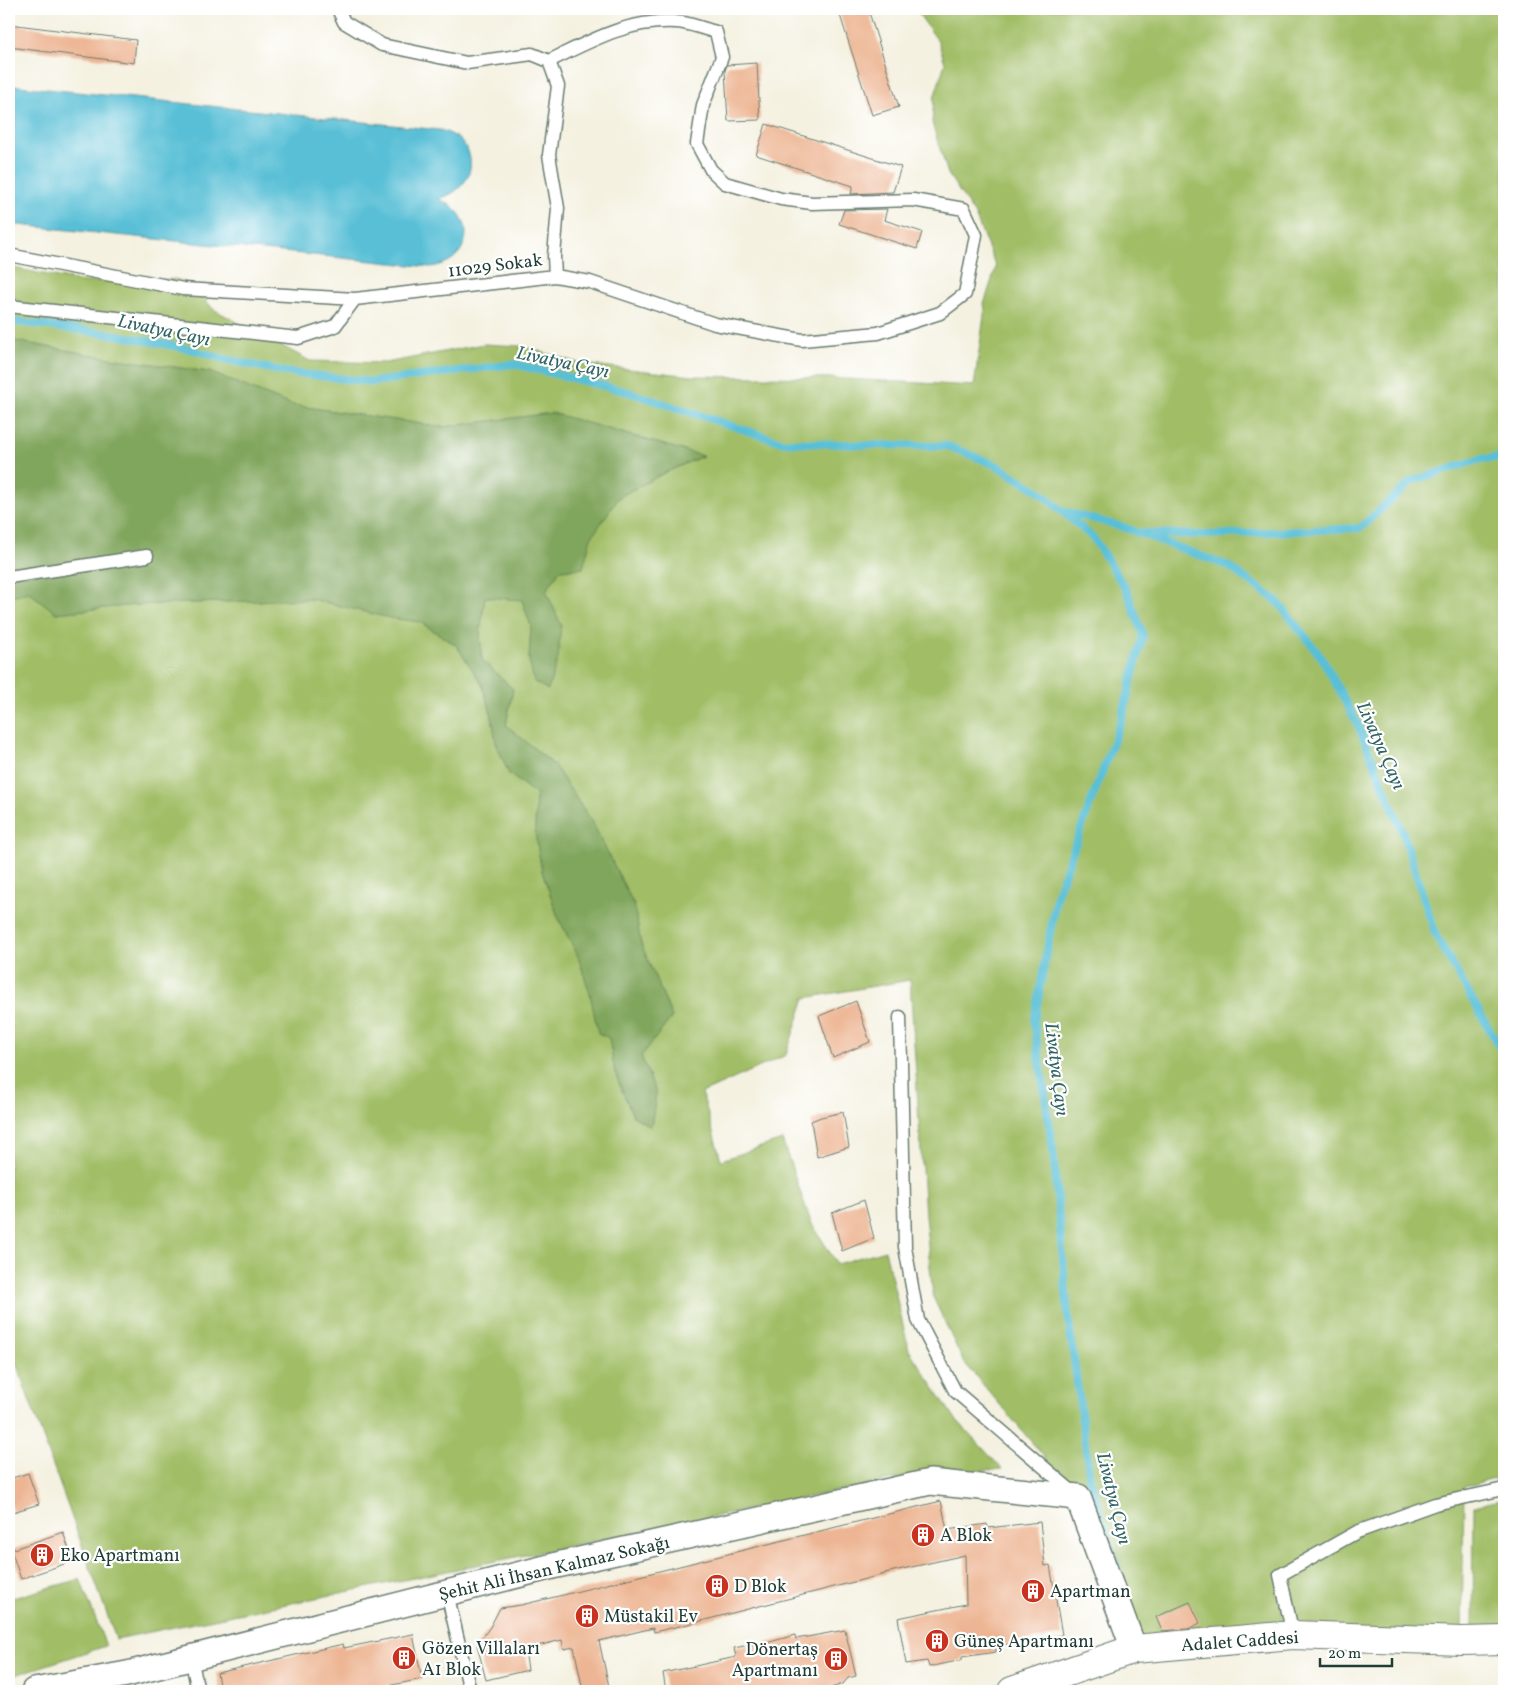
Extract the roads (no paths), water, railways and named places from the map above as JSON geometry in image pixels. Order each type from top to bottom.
[{"type":"street","name":"Şehit Ali İhsan Kalmaz Sokağı","points":[[34,1691],[126,1674],[557,1565],[930,1482],[1078,1497]]},
{"type":"street","points":[[1078,1497],[1134,1649]]},
{"type":"street","name":"Adalet Caddesi","points":[[1012,1691],[1134,1649],[1293,1635],[1462,1641],[1504,1640]]},
{"type":"lane","points":[[338,9],[344,22],[382,46],[466,62],[532,54],[549,62],[606,34],[637,24],[676,22],[716,32],[722,57],[703,105],[697,144],[711,170],[725,183],[781,199],[812,203],[913,200],[964,209],[976,235],[965,294],[940,313],[878,333],[869,334],[802,340],[715,324],[590,282],[555,276]]},
{"type":"lane","name":"11029 Sokak","points":[[9,255],[183,289],[355,299],[555,276],[554,256],[558,208],[549,155],[558,86],[549,62]]},
{"type":"lane","points":[[9,306],[298,338],[335,326],[355,299]]},
{"type":"lane","points":[[9,577],[147,556]]},
{"type":"lane","points":[[900,1017],[905,1248],[918,1320],[955,1391],[1078,1497]]},
{"type":"lane","points":[[1293,1635],[1280,1575],[1358,1532],[1435,1504],[1504,1489]]},
{"type":"lane","points":[[447,1593],[470,1691]]},
{"type":"lane","points":[[190,1657],[198,1691]]},
{"type":"water","points":[[9,85],[440,130],[454,136],[464,144],[469,154],[468,176],[461,186],[451,194],[437,199],[451,205],[460,215],[465,225],[466,236],[463,247],[456,257],[445,263],[430,267],[9,224]]},
{"type":"waterway","name":"Livatya Çayı","points":[[9,321],[117,335],[189,349],[224,359],[285,372],[372,382],[514,364],[628,392],[782,442],[948,446],[996,465],[1040,492],[1094,539],[1127,591],[1143,635],[1122,718],[1057,894],[1034,1022],[1053,1150],[1068,1315],[1090,1480],[1118,1572]]},
{"type":"waterway","name":"Livatya Çayı","points":[[1145,533],[1205,535],[1360,528],[1412,481],[1481,459],[1504,457]]},
{"type":"waterway","name":"Livatya Çayı","points":[[1063,511],[1123,527],[1228,566],[1277,601],[1322,658],[1358,725],[1403,833],[1436,936],[1504,1055]]},
{"type":"place","name":"A Blok","points":[[923,1535]]},
{"type":"place","name":"Eko Apartmanı","points":[[42,1555]]},
{"type":"place","name":"D Blok","points":[[717,1586]]},
{"type":"place","name":"Apartman","points":[[1033,1591]]},
{"type":"place","name":"Müstakil Ev","points":[[587,1616]]},
{"type":"place","name":"Güneş Apartmanı","points":[[937,1641]]},
{"type":"place","name":"Gözen Villaları A1 Blok","points":[[404,1658]]},
{"type":"place","name":"Dönertaş Apartmanı","points":[[836,1659]]}]
